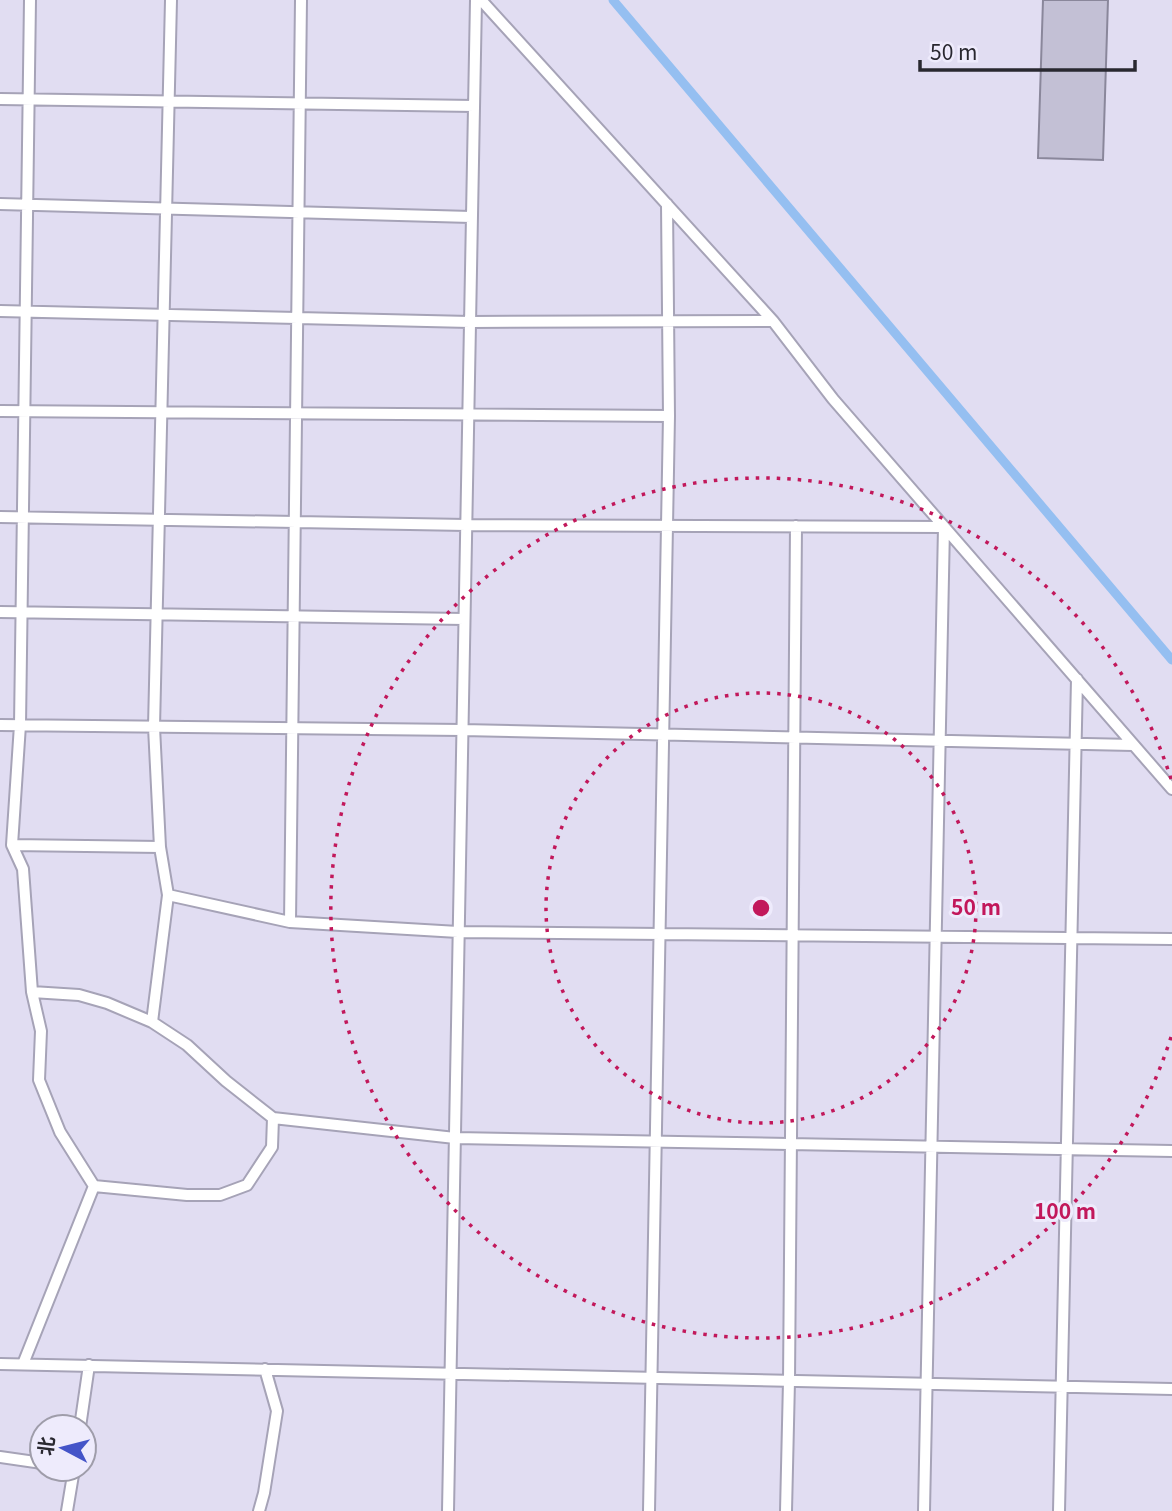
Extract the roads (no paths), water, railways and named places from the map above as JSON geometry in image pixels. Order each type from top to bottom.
[{"type":"lane","points":[[30,0],[20,725],[12,845],[23,869],[32,992],[41,1031],[39,1080],[60,1132],[94,1186]]},
{"type":"lane","points":[[152,1022],[168,895],[160,847],[154,726],[171,0]]},
{"type":"lane","points":[[290,922],[301,0]]},
{"type":"lane","points":[[448,1511],[471,217],[478,0]]},
{"type":"lane","points":[[478,0],[773,321],[833,399],[1172,789]]},
{"type":"lane","points":[[0,99],[474,106]]},
{"type":"lane","points":[[0,204],[471,217]]},
{"type":"lane","points":[[649,1511],[669,416],[667,204]]},
{"type":"lane","points":[[0,311],[470,322],[773,321]]},
{"type":"lane","points":[[0,411],[669,416]]},
{"type":"lane","points":[[0,517],[944,527]]},
{"type":"lane","points":[[786,1511],[792,1144],[796,526]]},
{"type":"lane","points":[[924,1511],[944,527]]},
{"type":"lane","points":[[0,612],[464,618]]},
{"type":"lane","points":[[1059,1511],[1077,679]]},
{"type":"lane","points":[[0,725],[462,730],[1133,745]]},
{"type":"lane","points":[[12,845],[160,847]]},
{"type":"lane","points":[[168,895],[290,922],[458,932],[1172,939]]},
{"type":"lane","points":[[32,992],[79,995],[107,1003],[152,1022],[187,1045],[273,1118],[455,1138],[1172,1151]]},
{"type":"lane","points":[[94,1186],[187,1195],[220,1195],[247,1185],[272,1147],[273,1118]]},
{"type":"lane","points":[[23,1364],[94,1186]]},
{"type":"lane","points":[[0,1364],[1172,1389]]},
{"type":"lane","points":[[82,1413],[89,1366]]},
{"type":"lane","points":[[259,1511],[277,1411],[265,1370]]},
{"type":"lane","points":[[0,1457],[28,1461]]},
{"type":"lane","points":[[67,1511],[72,1483]]},
{"type":"waterway","points":[[613,0],[1172,660]]}]
